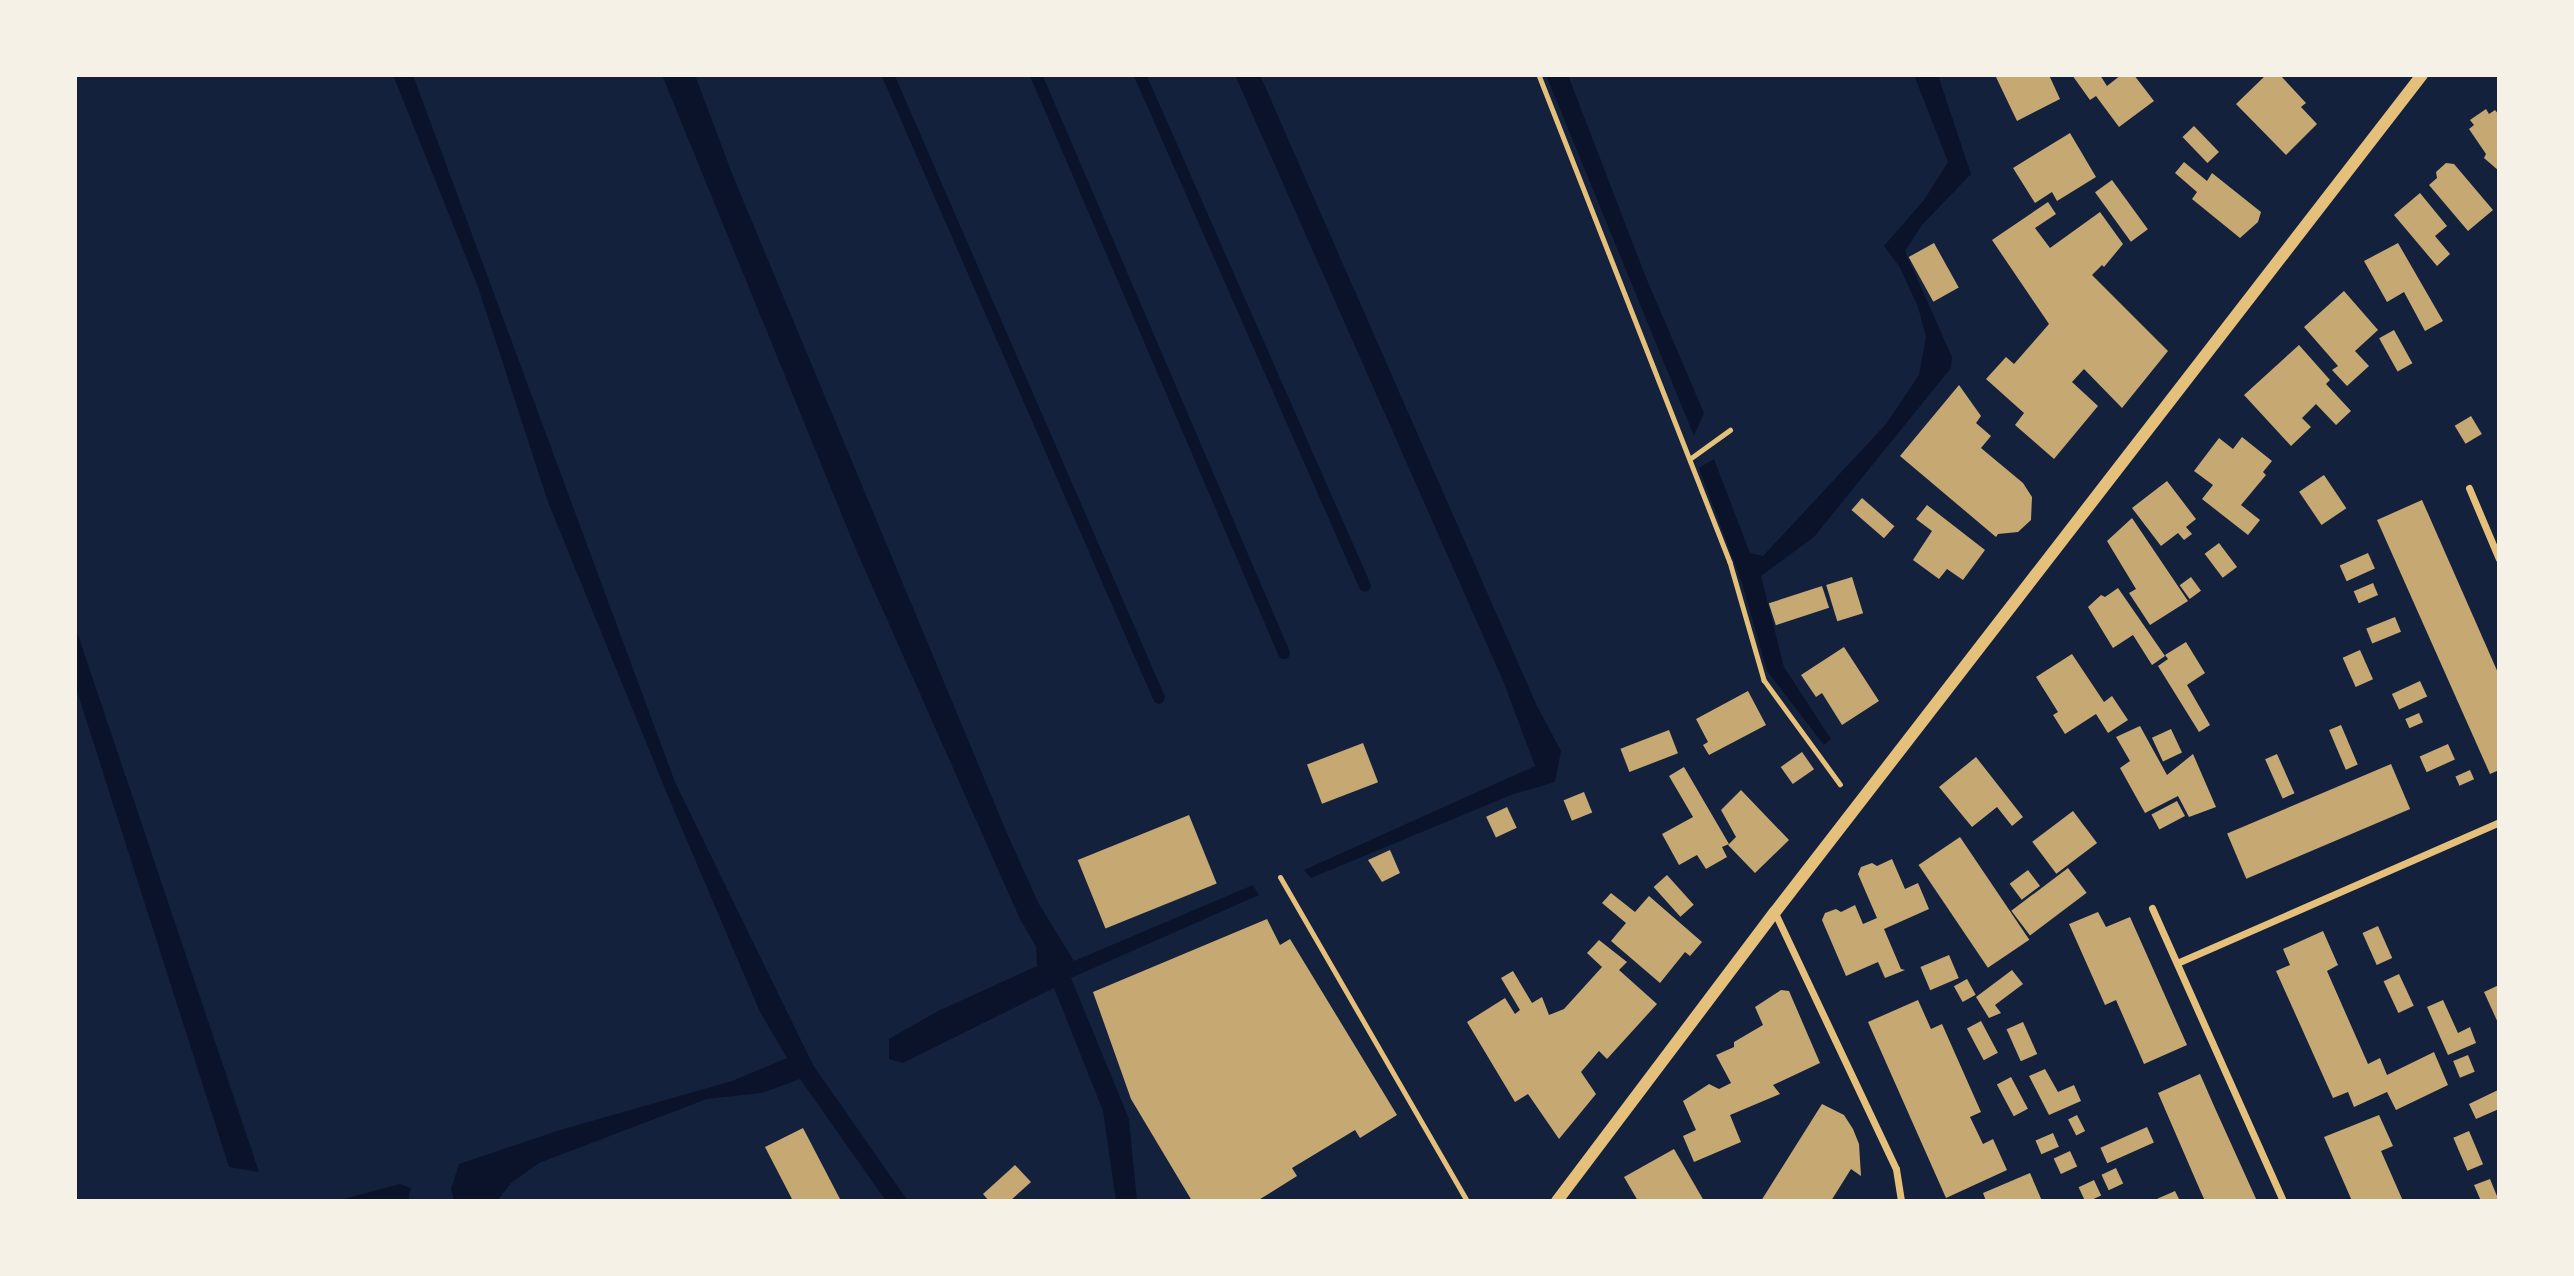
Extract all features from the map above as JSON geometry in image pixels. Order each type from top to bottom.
[{"type":"street","points":[[1557,1201],[1775,912],[2422,75]]},
{"type":"street","points":[[2469,488],[2499,559]]},
{"type":"street","points":[[2177,963],[2499,822]]},
{"type":"street","points":[[2152,908],[2283,1201]]},
{"type":"street","points":[[1775,912],[1896,1169],[1901,1201]]},
{"type":"lane","points":[[1280,877],[1467,1201]]},
{"type":"path","points":[[1539,75],[1730,562],[1764,680],[1858,807]]},
{"type":"path","points":[[1690,457],[1730,430]]},
{"type":"water","points":[[393,75],[413,75],[675,782],[813,1065],[908,1201],[886,1201],[800,1079],[762,1093],[707,1099],[539,1163],[511,1183],[497,1201],[454,1201],[451,1189],[459,1164],[560,1130],[732,1081],[787,1058],[760,1012],[670,801],[548,502],[478,287]]},
{"type":"water","points":[[662,75],[695,75],[733,176],[1009,838],[1039,904],[1074,961],[1253,885],[1259,895],[1071,978],[1129,1119],[1137,1201],[1116,1201],[1103,1111],[1054,988],[903,1063],[889,1059],[889,1039],[938,1011],[1037,966],[1036,947],[1020,919],[857,552]]},
{"type":"water","points":[[1235,75],[1260,75],[1537,706],[1561,751],[1555,782],[1511,795],[1311,878],[1304,870],[1535,766],[1504,683]]},
{"type":"water","points":[[1546,75],[1568,75],[1645,275],[1704,413],[1694,436]]},
{"type":"water","points":[[1914,75],[1938,75],[1971,174],[1922,225],[1905,251],[1952,357],[1951,368],[1814,537],[1761,576],[1784,667],[1831,739],[1824,745],[1767,671],[1742,583],[1699,468],[1714,459],[1750,553],[1763,556],[1886,424],[1919,375],[1926,337],[1918,307],[1899,266],[1884,246],[1924,200],[1948,162]]},
{"type":"water","points":[[75,626],[259,1172],[229,1167],[75,685]]},
{"type":"water","points":[[400,1184],[411,1188],[408,1201],[336,1201]]},
{"type":"building","points":[[1995,75],[2049,75],[2060,99],[2017,121]]},
{"type":"building","points":[[2072,75],[2100,75],[2107,86],[2121,75],[2134,75],[2154,101],[2119,127],[2096,96],[2090,100]]},
{"type":"building","points":[[2266,75],[2280,75],[2306,103],[2301,107],[2317,124],[2286,155],[2236,104]]},
{"type":"building","points":[[2486,109],[2489,114],[2495,110],[2499,115],[2499,171],[2484,158],[2486,154],[2469,129],[2474,125],[2470,120]]},
{"type":"building","points":[[2194,126],[2219,152],[2207,163],[2182,137]]},
{"type":"building","points":[[2070,133],[2096,177],[2057,201],[2052,192],[2035,203],[2013,168]]},
{"type":"building","points":[[2184,162],[2207,181],[2212,173],[2261,212],[2258,222],[2240,238],[2192,199],[2197,192],[2175,173]]},
{"type":"building","points":[[2446,163],[2454,164],[2493,210],[2468,231],[2429,185],[2437,178],[2436,172]]},
{"type":"building","points":[[2112,180],[2148,229],[2131,242],[2095,192]]},
{"type":"building","points":[[2420,193],[2447,226],[2435,236],[2450,254],[2437,266],[2394,215]]},
{"type":"building","points":[[2048,202],[2056,214],[2035,228],[2050,248],[2100,212],[2123,244],[2104,267],[2102,265],[2092,275],[2168,351],[2122,408],[2084,369],[2072,382],[2098,406],[2054,459],[2015,425],[2024,413],[1986,379],[2006,357],[2014,364],[2049,324],[1992,240]]},
{"type":"building","points":[[1934,243],[1959,288],[1933,302],[1909,257]]},
{"type":"building","points":[[2398,243],[2443,321],[2425,331],[2404,292],[2387,302],[2364,261]]},
{"type":"building","points":[[2344,291],[2378,330],[2355,351],[2369,366],[2347,386],[2332,370],[2338,366],[2304,327]]},
{"type":"building","points":[[2394,330],[2412,363],[2398,371],[2379,338]]},
{"type":"building","points":[[2299,345],[2330,380],[2326,384],[2351,411],[2336,425],[2316,404],[2302,418],[2311,427],[2291,446],[2244,395]]},
{"type":"building","points":[[1959,385],[1981,416],[1976,423],[1991,436],[1981,448],[2023,483],[2032,497],[2031,520],[2018,532],[1998,534],[1996,537],[1900,456]]},
{"type":"building","points":[[2471,416],[2482,434],[2466,444],[2455,426]]},
{"type":"building","points":[[2242,437],[2272,461],[2263,472],[2266,475],[2241,505],[2260,520],[2248,535],[2202,499],[2213,485],[2194,471],[2219,438],[2233,449]]},
{"type":"building","points":[[2324,475],[2346,508],[2321,525],[2299,492]]},
{"type":"building","points":[[2167,481],[2196,519],[2186,527],[2192,534],[2184,540],[2178,533],[2161,546],[2132,508]]},
{"type":"building","points":[[1862,498],[1894,526],[1884,538],[1852,510]]},
{"type":"building","points":[[2422,500],[2499,675],[2499,770],[2490,774],[2377,520]]},
{"type":"building","points":[[1927,505],[1985,550],[1963,580],[1947,569],[1939,579],[1913,560],[1932,531],[1916,519]]},
{"type":"building","points":[[2132,518],[2188,601],[2150,625],[2129,593],[2136,589],[2107,541]]},
{"type":"building","points":[[2219,543],[2237,567],[2223,578],[2205,554]]},
{"type":"building","points":[[2368,553],[2375,569],[2347,581],[2340,566]]},
{"type":"building","points":[[1852,577],[1863,613],[1837,621],[1826,585]]},
{"type":"building","points":[[2191,577],[2201,591],[2190,599],[2180,585]]},
{"type":"building","points":[[2373,583],[2378,595],[2359,603],[2354,591]]},
{"type":"building","points":[[1822,586],[1829,608],[1776,625],[1769,603]]},
{"type":"building","points":[[2118,588],[2165,656],[2152,665],[2133,635],[2113,648],[2088,607],[2101,595],[2105,597]]},
{"type":"building","points":[[2395,617],[2401,632],[2372,643],[2366,629]]},
{"type":"building","points":[[2186,642],[2205,673],[2187,685],[2210,725],[2199,732],[2158,666],[2168,659],[2165,655]]},
{"type":"building","points":[[1844,647],[1879,701],[1842,725],[1822,693],[1816,697],[1801,675]]},
{"type":"building","points":[[2360,650],[2373,679],[2356,687],[2343,658]]},
{"type":"building","points":[[2072,654],[2104,702],[2112,696],[2128,720],[2108,733],[2096,714],[2065,734],[2053,715],[2058,712],[2036,677]]},
{"type":"building","points":[[2420,681],[2427,696],[2399,710],[2392,694]]},
{"type":"building","points":[[1748,691],[1766,725],[1709,755],[1703,745],[1708,742],[1696,719]]},
{"type":"building","points":[[2419,713],[2423,722],[2409,728],[2405,719]]},
{"type":"building","points":[[2341,725],[2358,765],[2346,770],[2329,730]]},
{"type":"building","points":[[2140,726],[2167,775],[2193,754],[2216,807],[2189,817],[2178,796],[2145,813],[2120,768],[2130,761],[2116,737]]},
{"type":"building","points":[[2171,729],[2182,753],[2163,761],[2152,738]]},
{"type":"building","points":[[1669,730],[1678,753],[1629,772],[1620,749]]},
{"type":"building","points":[[1363,743],[1378,782],[1322,804],[1307,765]]},
{"type":"building","points":[[2448,744],[2455,760],[2427,772],[2420,757]]},
{"type":"building","points":[[1802,752],[1814,769],[1793,784],[1781,767]]},
{"type":"building","points":[[2277,754],[2294,793],[2283,799],[2265,759]]},
{"type":"building","points":[[1976,757],[2023,817],[2012,826],[1997,807],[1972,827],[1939,787]]},
{"type":"building","points":[[2391,764],[2410,809],[2246,879],[2227,834]]},
{"type":"building","points":[[1684,767],[1729,844],[1722,847],[1727,857],[1706,869],[1697,855],[1679,865],[1662,834],[1693,817],[1669,776]]},
{"type":"building","points":[[2470,770],[2474,779],[2459,786],[2455,777]]},
{"type":"building","points":[[1741,790],[1789,840],[1755,873],[1728,845],[1736,837],[1721,810]]},
{"type":"building","points":[[1584,792],[1592,812],[1572,821],[1564,800]]},
{"type":"building","points":[[2177,801],[2185,816],[2159,830],[2151,815]]},
{"type":"building","points":[[1507,807],[1517,828],[1496,838],[1486,817]]},
{"type":"building","points":[[2073,811],[2097,843],[2056,874],[2032,842]]},
{"type":"building","points":[[1189,815],[1217,884],[1105,929],[1078,860]]},
{"type":"building","points":[[1960,837],[2029,940],[1988,968],[1919,865]]},
{"type":"building","points":[[1390,850],[1400,873],[1382,882],[1368,860]]},
{"type":"building","points":[[1892,859],[1905,889],[1918,883],[1929,909],[1884,929],[1901,969],[1905,970],[1885,978],[1878,962],[1846,976],[1822,920],[1825,913],[1836,909],[1841,912],[1855,905],[1863,924],[1877,918],[1858,874],[1861,867],[1872,863],[1877,866]]},
{"type":"building","points":[[2068,868],[2087,893],[2030,935],[2011,911]]},
{"type":"building","points":[[2028,870],[2040,886],[2022,900],[2010,884]]},
{"type":"building","points":[[1667,875],[1694,905],[1680,917],[1654,887]]},
{"type":"building","points":[[1611,893],[1635,912],[1649,896],[1702,942],[1690,956],[1685,952],[1660,983],[1611,941],[1626,923],[1602,903]]},
{"type":"building","points":[[2098,912],[2106,927],[2130,917],[2187,1045],[2144,1064],[2116,1000],[2105,1005],[2069,924]]},
{"type":"building","points":[[1267,919],[1280,945],[1290,939],[1397,1115],[1360,1138],[1355,1130],[1292,1168],[1297,1176],[1257,1201],[1192,1201],[1131,1099],[1093,992]]},
{"type":"building","points":[[2378,926],[2392,958],[2377,965],[2362,933]]},
{"type":"building","points":[[2323,931],[2338,965],[2327,971],[2368,1064],[2380,1058],[2387,1075],[2434,1052],[2448,1085],[2396,1110],[2387,1092],[2354,1107],[2348,1092],[2333,1098],[2276,971],[2290,965],[2283,949]]},
{"type":"building","points":[[1599,940],[1627,962],[1619,970],[1657,1004],[1607,1059],[1599,1051],[1581,1072],[1596,1094],[1559,1139],[1528,1094],[1515,1102],[1467,1022],[1505,998],[1515,1014],[1520,1010],[1501,978],[1513,971],[1532,1003],[1542,997],[1549,1015],[1564,1009],[1602,967],[1587,953]]},
{"type":"building","points":[[1949,955],[1959,978],[1930,990],[1920,967]]},
{"type":"building","points":[[2012,970],[2023,984],[1995,1005],[2001,1013],[1989,1018],[1976,997]]},
{"type":"building","points":[[2399,974],[2414,1006],[2398,1013],[2384,981]]},
{"type":"building","points":[[1967,979],[1976,995],[1963,1002],[1954,986]]},
{"type":"building","points":[[2499,985],[2499,1025],[2484,992]]},
{"type":"building","points":[[1781,990],[1789,991],[1820,1063],[1773,1085],[1780,1094],[1730,1115],[1741,1142],[1694,1162],[1683,1136],[1696,1130],[1683,1101],[1709,1084],[1719,1089],[1731,1083],[1716,1055],[1734,1047],[1734,1042],[1763,1025],[1755,1007]]},
{"type":"building","points":[[1918,1000],[1931,1029],[1942,1024],[1981,1112],[1970,1117],[1983,1144],[1993,1139],[2007,1170],[1946,1198],[1868,1022]]},
{"type":"building","points":[[2443,1000],[2458,1033],[2470,1027],[2476,1043],[2448,1055],[2427,1007]]},
{"type":"building","points":[[1981,1021],[1998,1053],[1984,1060],[1967,1029]]},
{"type":"building","points":[[2023,1022],[2037,1054],[2021,1061],[2007,1029]]},
{"type":"building","points":[[2468,1055],[2475,1072],[2460,1078],[2453,1061]]},
{"type":"building","points":[[2045,1069],[2058,1092],[2074,1085],[2081,1101],[2049,1115],[2029,1076]]},
{"type":"building","points":[[2200,1074],[2257,1201],[2205,1201],[2200,1190],[2158,1093]]},
{"type":"building","points":[[2011,1077],[2028,1109],[2014,1116],[1997,1085]]},
{"type":"building","points":[[2498,1090],[2499,1109],[2476,1119],[2469,1104]]},
{"type":"building","points":[[1822,1104],[1844,1115],[1853,1129],[1859,1144],[1861,1176],[1851,1169],[1831,1201],[1761,1201]]},
{"type":"building","points":[[2077,1115],[2085,1131],[2076,1136],[2068,1120]]},
{"type":"building","points":[[2379,1115],[2393,1146],[2381,1151],[2403,1201],[2352,1201],[2324,1137]]},
{"type":"building","points":[[2147,1127],[2154,1143],[2107,1163],[2100,1148]]},
{"type":"building","points":[[803,1128],[840,1199],[836,1201],[793,1201],[765,1147]]},
{"type":"building","points":[[2469,1131],[2483,1164],[2467,1171],[2453,1138]]},
{"type":"building","points":[[2053,1133],[2059,1147],[2041,1154],[2036,1140]]},
{"type":"building","points":[[1674,1149],[1704,1201],[1638,1201],[1624,1177]]},
{"type":"building","points":[[2070,1151],[2077,1166],[2061,1174],[2054,1159]]},
{"type":"building","points":[[1015,1165],[1031,1182],[1010,1201],[989,1201],[983,1194]]},
{"type":"building","points":[[2116,1168],[2123,1183],[2109,1190],[2101,1175]]},
{"type":"building","points":[[2030,1173],[2042,1201],[1986,1201],[1983,1193]]},
{"type":"building","points":[[2490,1179],[2499,1201],[2481,1201],[2474,1185]]},
{"type":"building","points":[[2094,1180],[2101,1195],[2085,1201],[2079,1187]]},
{"type":"building","points":[[2175,1191],[2180,1201],[2153,1201],[2159,1198]]},
{"type":"waterway","points":[[888,75],[1159,698]]},
{"type":"waterway","points":[[1036,75],[1284,653]]},
{"type":"waterway","points":[[1140,75],[1365,586]]}]
